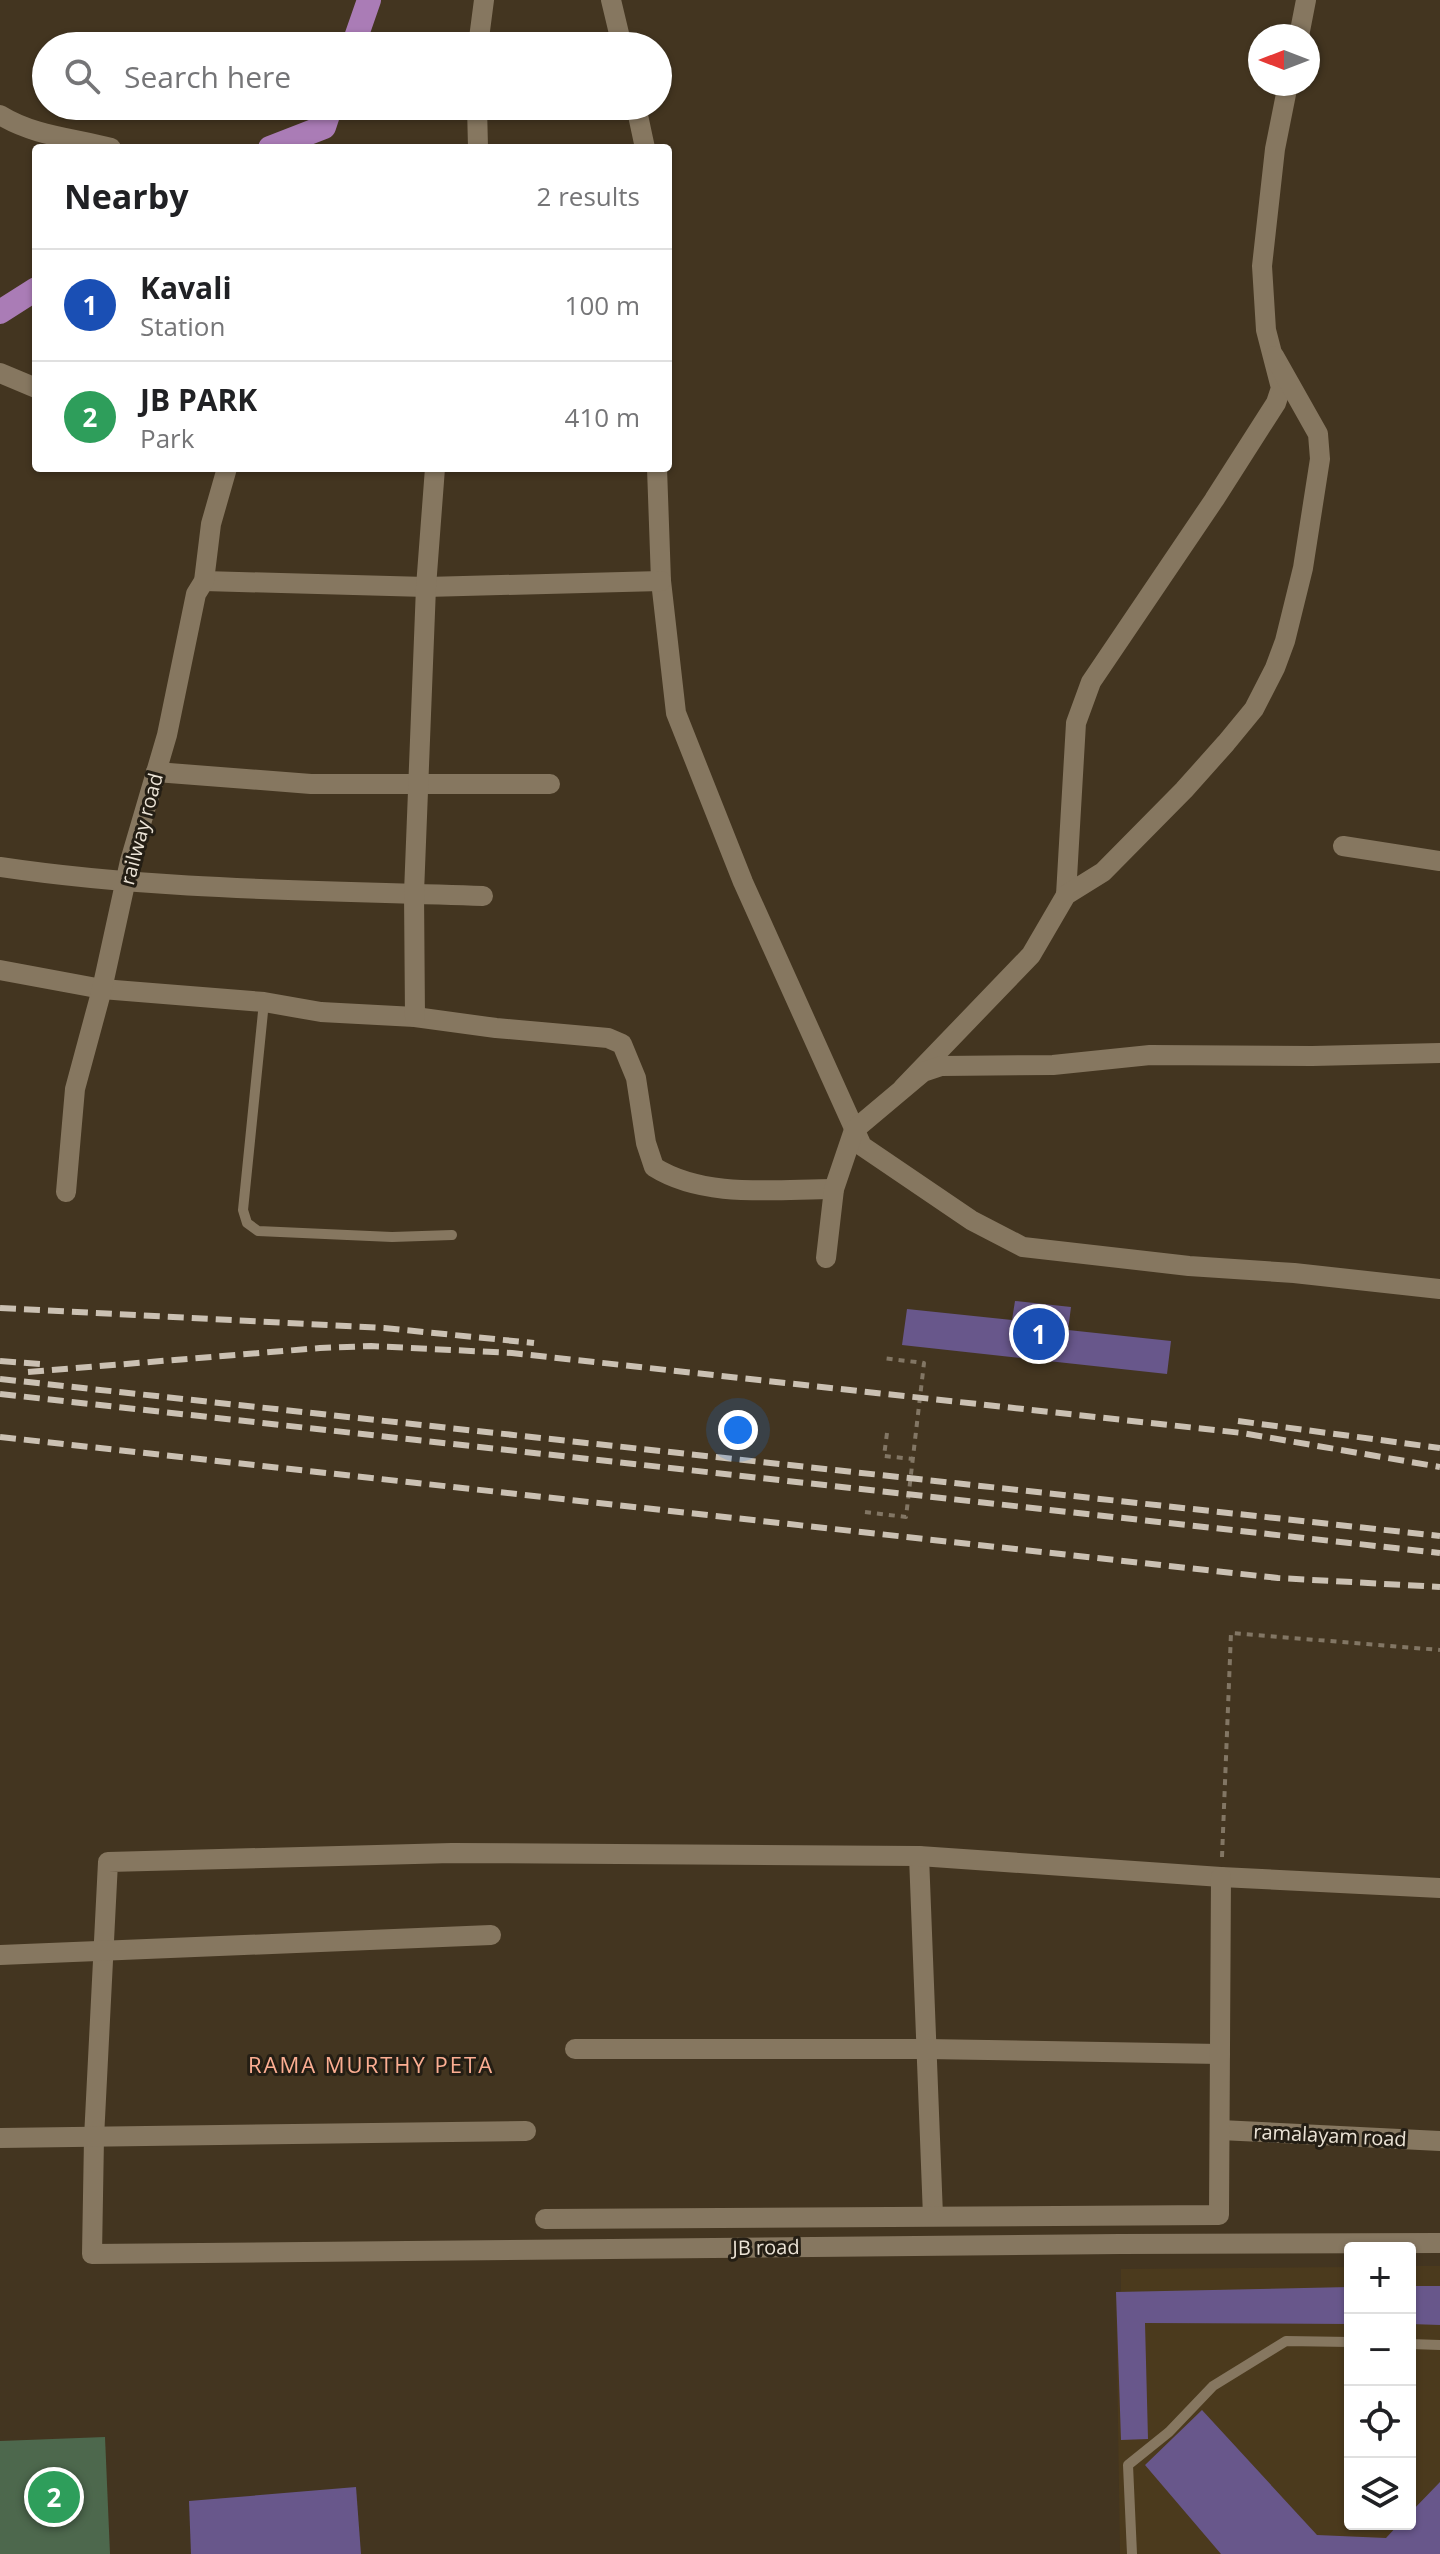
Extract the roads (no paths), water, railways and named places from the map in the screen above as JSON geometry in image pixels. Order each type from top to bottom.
[{"type":"main road","points":[[358,32],[369,0]]},
{"type":"main road","points":[[280,144],[325,127]]},
{"type":"main road","points":[[0,312],[32,292]]},
{"type":"street","points":[[480,32],[484,0]]},
{"type":"street","points":[[611,0],[619,32]]},
{"type":"street","points":[[1301,24],[1306,0]]},
{"type":"street","points":[[903,1088],[1031,955],[1066,895],[1076,723],[1091,682],[1276,403],[1281,388],[1266,330],[1262,266],[1275,149],[1286,96]]},
{"type":"street","points":[[8,120],[45,135],[91,144]]},
{"type":"street","points":[[477,120],[478,144]]},
{"type":"street","points":[[639,120],[644,144]]},
{"type":"street","points":[[1066,895],[1103,872],[1184,790],[1254,709],[1275,668],[1303,568],[1320,459],[1318,434],[1274,356]]},
{"type":"street","points":[[0,373],[32,386]]},
{"type":"street","name":"railway road","points":[[66,1192],[75,1089],[102,989],[125,883],[167,735],[196,594],[204,581],[211,524],[226,472]]},
{"type":"street","points":[[415,1017],[414,893],[426,587],[435,472]]},
{"type":"street","points":[[657,472],[661,581],[676,713],[743,882],[862,1146],[971,1220],[1023,1247],[1440,1289]]},
{"type":"street","points":[[204,581],[426,587],[661,581]]},
{"type":"street","points":[[156,772],[311,784],[550,784]]},
{"type":"street","points":[[1343,846],[1440,861]]},
{"type":"street","points":[[0,867],[125,883],[189,887],[483,896]]},
{"type":"street","points":[[0,970],[102,989],[264,1002],[321,1012],[415,1017],[608,1038],[622,1044],[636,1078],[646,1143],[654,1167],[671,1178],[722,1189],[834,1189]]},
{"type":"street","points":[[826,1258],[834,1189],[854,1130],[923,1072],[941,1066],[1053,1065],[1150,1055],[1440,1053]]},
{"type":"street","points":[[94,2138],[108,1862],[452,1853],[919,1856],[1221,1877],[1440,1888]]},
{"type":"street","points":[[919,1856],[933,2216]]},
{"type":"street","points":[[545,2219],[1219,2215],[1221,1877]]},
{"type":"street","points":[[0,1955],[491,1935]]},
{"type":"street","points":[[575,2049],[927,2049],[1220,2054]]},
{"type":"street","name":"ramalayam road","points":[[1220,2130],[1440,2141]]},
{"type":"street","points":[[0,2138],[526,2131]]},
{"type":"street","name":"JB road","points":[[94,2138],[92,2254],[1440,2243]]},
{"type":"lane","points":[[264,1002],[243,1210],[247,1223],[258,1231],[392,1237],[452,1235]]},
{"type":"lane","points":[[1132,2554],[1128,2465],[1169,2432],[1213,2386],[1286,2341],[1344,2342]]},
{"type":"lane","points":[[1416,2344],[1440,2345]]},
{"type":"railway","points":[[0,1308],[384,1328],[534,1343]]},
{"type":"railway","points":[[28,1372],[320,1348],[371,1346],[512,1353],[1242,1433],[1440,1467]]},
{"type":"railway","points":[[0,1361],[41,1364]]},
{"type":"railway","points":[[0,1379],[1440,1536]]},
{"type":"railway","points":[[0,1394],[1440,1553]]},
{"type":"railway","points":[[1238,1421],[1440,1448]]},
{"type":"railway","points":[[0,1437],[1278,1578],[1440,1587]]},
{"type":"place","name":"Kavali","points":[[1039,1334]]},
{"type":"place","name":"JB PARK","points":[[54,2497]]},
{"type":"district","name":"RAMA MURTHY PETA","points":[[371,2064]]}]
